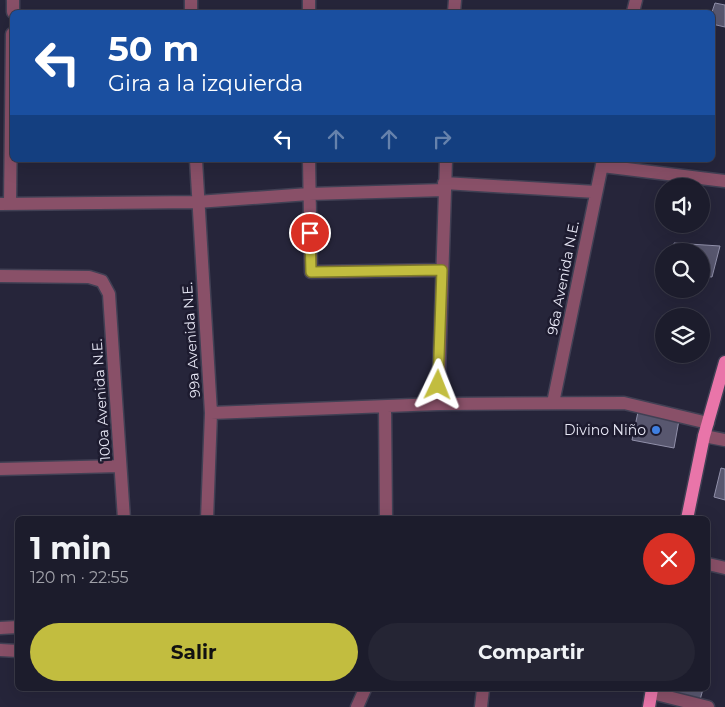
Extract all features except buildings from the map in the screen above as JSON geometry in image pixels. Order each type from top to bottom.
[{"type":"main road","points":[[688,516],[706,430],[725,362]]},
{"type":"main road","points":[[649,707],[652,691]]},
{"type":"street","points":[[10,114],[5,204],[197,202],[444,186],[596,192]]},
{"type":"street","name":"99a Avenida N.E.","points":[[196,162],[211,413],[208,516]]},
{"type":"street","points":[[310,162],[311,272],[442,270]]},
{"type":"street","points":[[438,404],[446,162]]},
{"type":"street","points":[[602,163],[725,181]]},
{"type":"street","name":"96a Avenida N.E.","points":[[554,403],[602,163]]},
{"type":"street","name":"100a Avenida N.E.","points":[[0,276],[89,277],[102,281],[110,294],[124,516]]},
{"type":"street","points":[[211,413],[438,404],[624,404],[706,430],[725,440]]},
{"type":"street","points":[[385,407],[386,516]]},
{"type":"street","points":[[0,469],[120,466]]},
{"type":"street","points":[[710,564],[725,568]]},
{"type":"street","points":[[0,628],[15,626]]},
{"type":"street","points":[[0,650],[15,651]]},
{"type":"street","points":[[357,707],[363,691]]},
{"type":"street","points":[[481,707],[482,691]]},
{"type":"street","points":[[652,691],[708,707]]},
{"type":"place","name":"Divino Niño","points":[[656,430]]},
{"type":"route","points":[[310,233],[311,272],[442,270],[438,385]]}]
